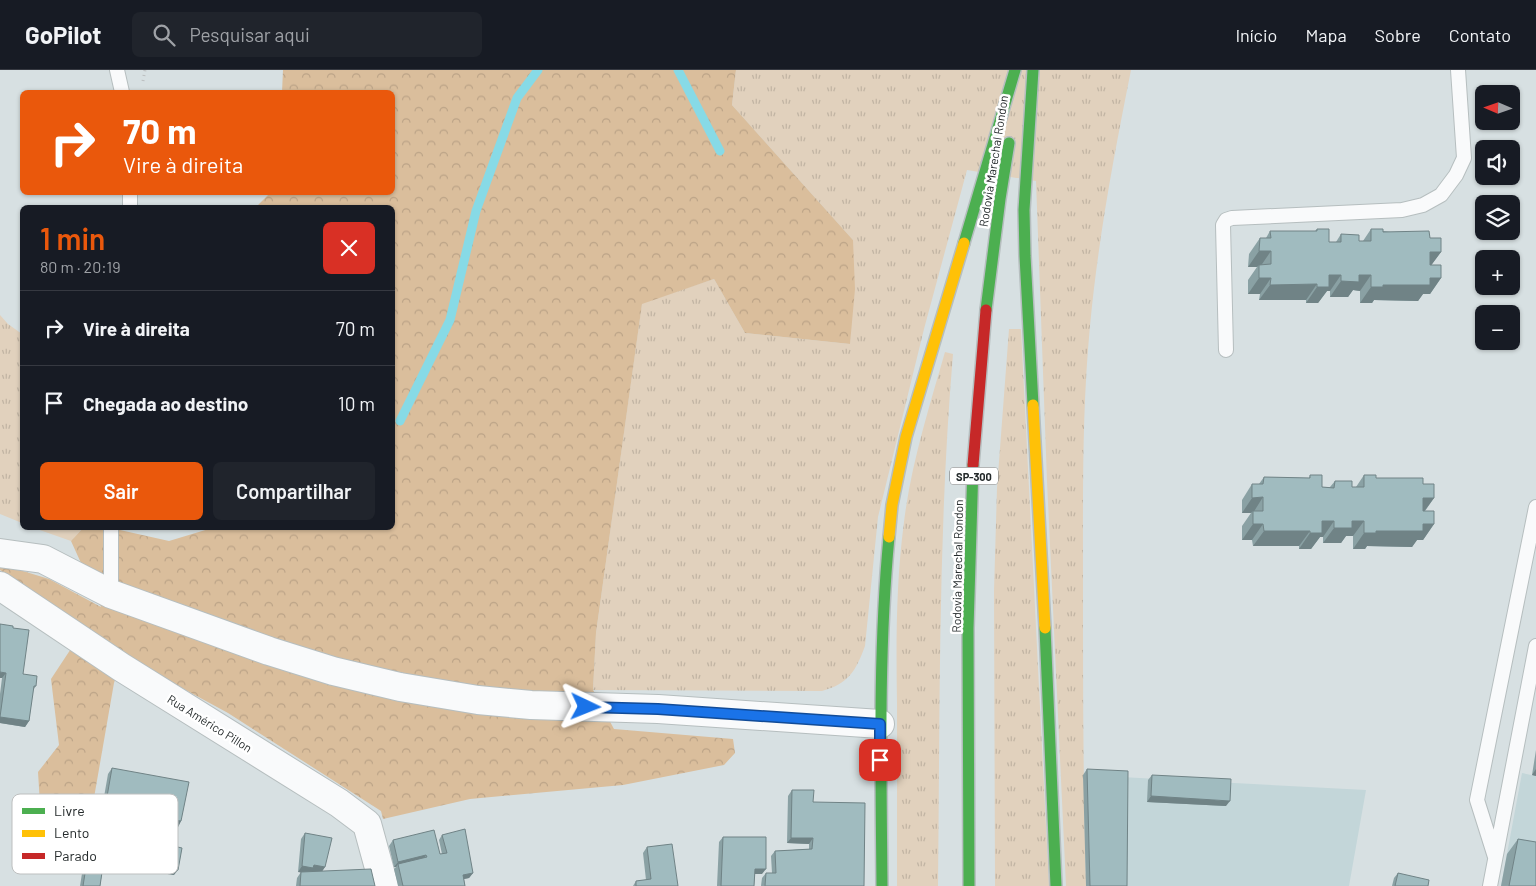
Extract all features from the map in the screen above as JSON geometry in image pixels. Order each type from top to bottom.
[{"type":"main road","points":[[882,886],[880,724],[886,569],[892,505],[906,438],[1016,70]]},
{"type":"main road","name":"Rodovia Marechal Rondon","points":[[1014,112],[1023,70]]},
{"type":"main road","points":[[1033,70],[1024,210],[1025,256],[1043,572],[1056,886]]},
{"type":"main road","name":"Rodovia Marechal Rondon","points":[[969,886],[969,590],[973,487],[986,311],[997,214],[1011,131]]},
{"type":"street","points":[[0,553],[43,559],[111,594],[269,651],[333,671],[400,687],[478,700],[531,705],[658,709],[880,724]]},
{"type":"street","name":"Rua Américo Pillon","points":[[0,586],[121,667],[359,817],[367,824],[384,886]]},
{"type":"lane","points":[[117,70],[122,90]]},
{"type":"lane","points":[[1226,350],[1223,225],[1226,220],[1232,218],[1402,210],[1423,205],[1441,195],[1456,175],[1464,158],[1458,70]]},
{"type":"lane","points":[[1495,857],[1477,800],[1536,506]]},
{"type":"lane","points":[[111,530],[111,594]]},
{"type":"lane","points":[[1490,886],[1536,646]]},
{"type":"shaded area","points":[[1522,773],[1536,776],[1536,886],[1501,886]]},
{"type":"shaded area","points":[[1083,775],[1366,790],[1349,886],[1086,886]]},
{"type":"green space","points":[[283,70],[736,70],[732,105],[853,240],[855,289],[850,344],[745,333],[714,279],[642,304],[596,633],[593,690],[614,729],[733,739],[735,753],[724,765],[623,785],[470,799],[383,819],[381,811],[228,713],[123,656],[114,683],[95,794],[39,794],[38,772],[59,745],[51,679],[84,629],[0,570],[0,564],[49,579],[101,607],[71,541],[81,530],[120,530],[169,541],[205,530],[395,530],[395,205],[258,205],[268,195],[395,195],[395,90],[282,90]]},
{"type":"green space","points":[[736,70],[1131,70],[1097,262],[1090,326],[1084,420],[1083,616],[1086,886],[1066,886],[1047,481],[1036,181],[967,170],[924,329],[878,517],[865,646],[858,663],[850,675],[838,685],[822,691],[593,690],[596,633],[642,303],[714,279],[745,333],[850,344],[853,240],[732,105]]},
{"type":"green space","points":[[0,315],[20,333],[20,522],[0,514]]},
{"type":"green space","points":[[1009,329],[1021,329],[1049,886],[995,886],[994,591],[997,488]]},
{"type":"green space","points":[[945,352],[953,354],[942,553],[938,886],[897,886],[897,635],[901,545],[907,500],[916,457]]},
{"type":"green space","points":[[40,530],[81,530],[71,541]]},
{"type":"building","points":[[1317,229],[1329,229],[1329,242],[1341,242],[1341,234],[1359,235],[1359,241],[1371,241],[1371,229],[1383,229],[1383,232],[1429,231],[1430,238],[1441,238],[1441,252],[1430,252],[1430,265],[1441,265],[1441,278],[1430,278],[1430,285],[1383,285],[1383,287],[1371,287],[1371,275],[1359,275],[1359,282],[1341,281],[1341,275],[1329,275],[1329,287],[1317,287],[1317,284],[1270,285],[1271,278],[1259,278],[1259,265],[1271,264],[1271,251],[1259,251],[1260,238],[1271,238],[1270,231],[1317,231]]},
{"type":"building","points":[[1310,475],[1322,475],[1322,487],[1334,488],[1335,481],[1352,481],[1352,487],[1364,487],[1364,475],[1376,475],[1376,478],[1423,478],[1423,484],[1434,484],[1434,498],[1423,498],[1423,511],[1434,511],[1434,524],[1423,524],[1423,531],[1376,531],[1376,533],[1364,533],[1364,521],[1352,521],[1352,528],[1334,528],[1334,521],[1322,521],[1322,533],[1310,533],[1310,531],[1264,531],[1263,524],[1253,524],[1253,511],[1263,511],[1263,497],[1252,498],[1252,484],[1263,484],[1264,477],[1310,478]]},
{"type":"building","points":[[0,624],[29,630],[23,674],[37,676],[29,721],[0,717],[6,673],[0,672]]},
{"type":"building","points":[[112,768],[189,782],[181,821],[178,821],[178,794],[107,794]]},
{"type":"building","points":[[1087,769],[1128,771],[1127,886],[1090,886]]},
{"type":"building","points":[[1152,775],[1231,779],[1230,801],[1151,796]]},
{"type":"building","points":[[792,790],[814,790],[813,802],[865,803],[864,886],[765,886],[766,873],[776,873],[775,851],[812,849],[813,838],[791,838]]},
{"type":"building","points":[[465,829],[473,873],[463,875],[465,886],[403,886],[398,864],[427,857],[426,855],[398,862],[393,840],[434,830],[440,854],[447,853],[442,835]]},
{"type":"building","points":[[305,833],[332,838],[325,867],[314,865],[313,868],[302,866]]},
{"type":"building","points":[[723,837],[766,837],[766,869],[755,869],[754,886],[721,886]]},
{"type":"building","points":[[1518,839],[1536,842],[1536,886],[1509,886]]},
{"type":"building","points":[[672,844],[678,886],[636,886],[636,881],[651,879],[647,847]]},
{"type":"building","points":[[178,847],[182,848],[178,870]]},
{"type":"building","points":[[371,869],[375,886],[300,886],[301,872]]},
{"type":"building","points":[[1398,873],[1429,880],[1428,886],[1395,886]]},
{"type":"building","points":[[85,874],[102,874],[100,886],[83,886]]},
{"type":"waterway","points":[[400,421],[450,320],[476,211],[517,98],[538,70]]},
{"type":"waterway","points":[[678,70],[720,151]]},
{"type":"traffic: fast","points":[[964,243],[1015,70]]},
{"type":"traffic: fast","points":[[1033,70],[1024,210],[1033,405]]},
{"type":"traffic: fast","points":[[986,310],[1009,143]]},
{"type":"traffic: fast","points":[[969,886],[968,628],[973,465]]},
{"type":"traffic: fast","points":[[882,886],[882,668],[889,537]]},
{"type":"traffic: fast","points":[[1045,628],[1056,886]]},
{"type":"traffic: slow","points":[[889,537],[892,505],[906,437],[964,243]]},
{"type":"traffic: slow","points":[[1033,405],[1045,628]]},
{"type":"traffic: jam","points":[[973,465],[986,310]]},
{"type":"route","points":[[586,707],[658,709],[880,724],[880,760]]}]
